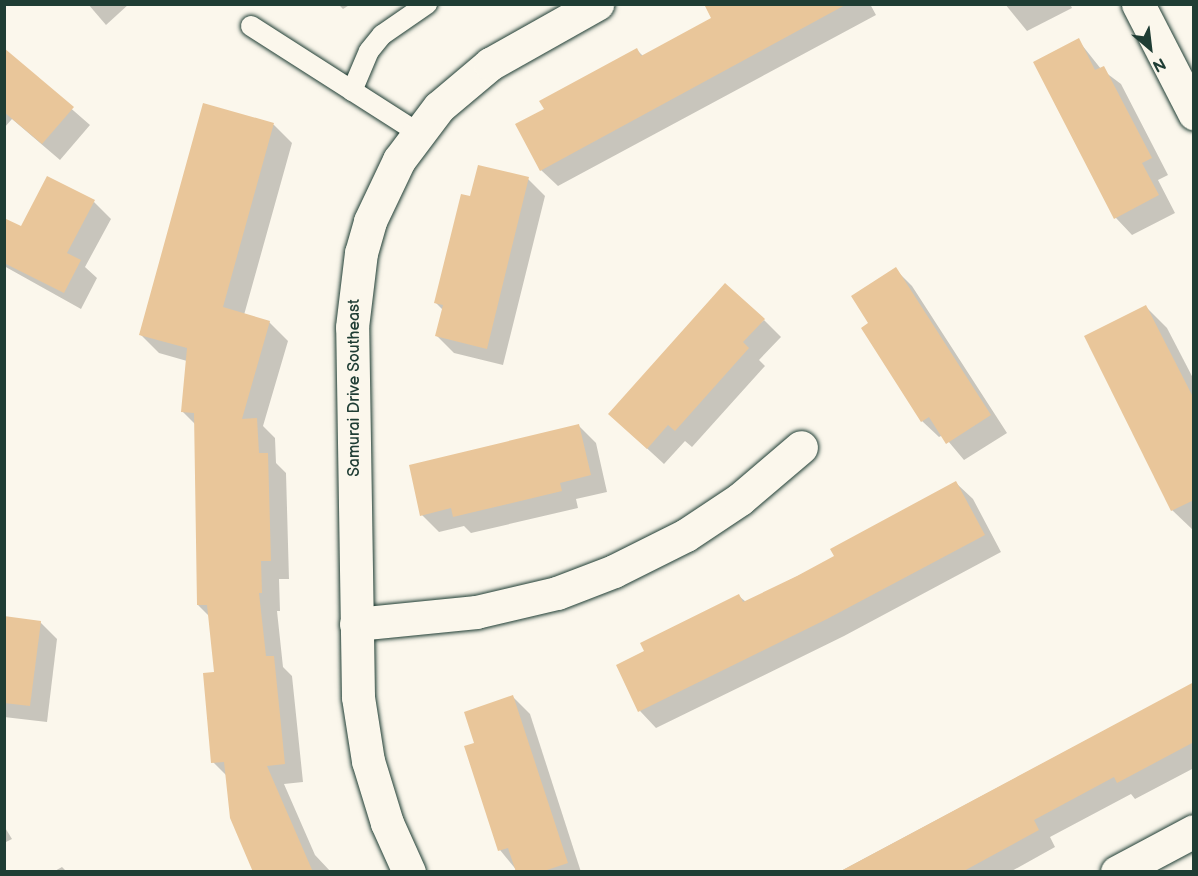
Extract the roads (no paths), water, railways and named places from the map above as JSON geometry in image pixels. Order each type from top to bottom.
[{"type":"street","name":"Samurai Drive Southeast","points":[[409,872],[387,823],[368,761],[358,697],[354,294],[370,220],[399,160],[418,133],[463,84],[490,64],[597,4]]},
{"type":"street","points":[[1138,4],[1194,113]]},
{"type":"street","points":[[356,624],[476,612],[557,593],[614,571],[686,535],[740,499],[801,447]]},
{"type":"street","points":[[1117,872],[1194,831]]},
{"type":"lane","points":[[352,91],[369,51],[382,35],[427,4]]},
{"type":"lane","points":[[251,26],[418,133]]}]
